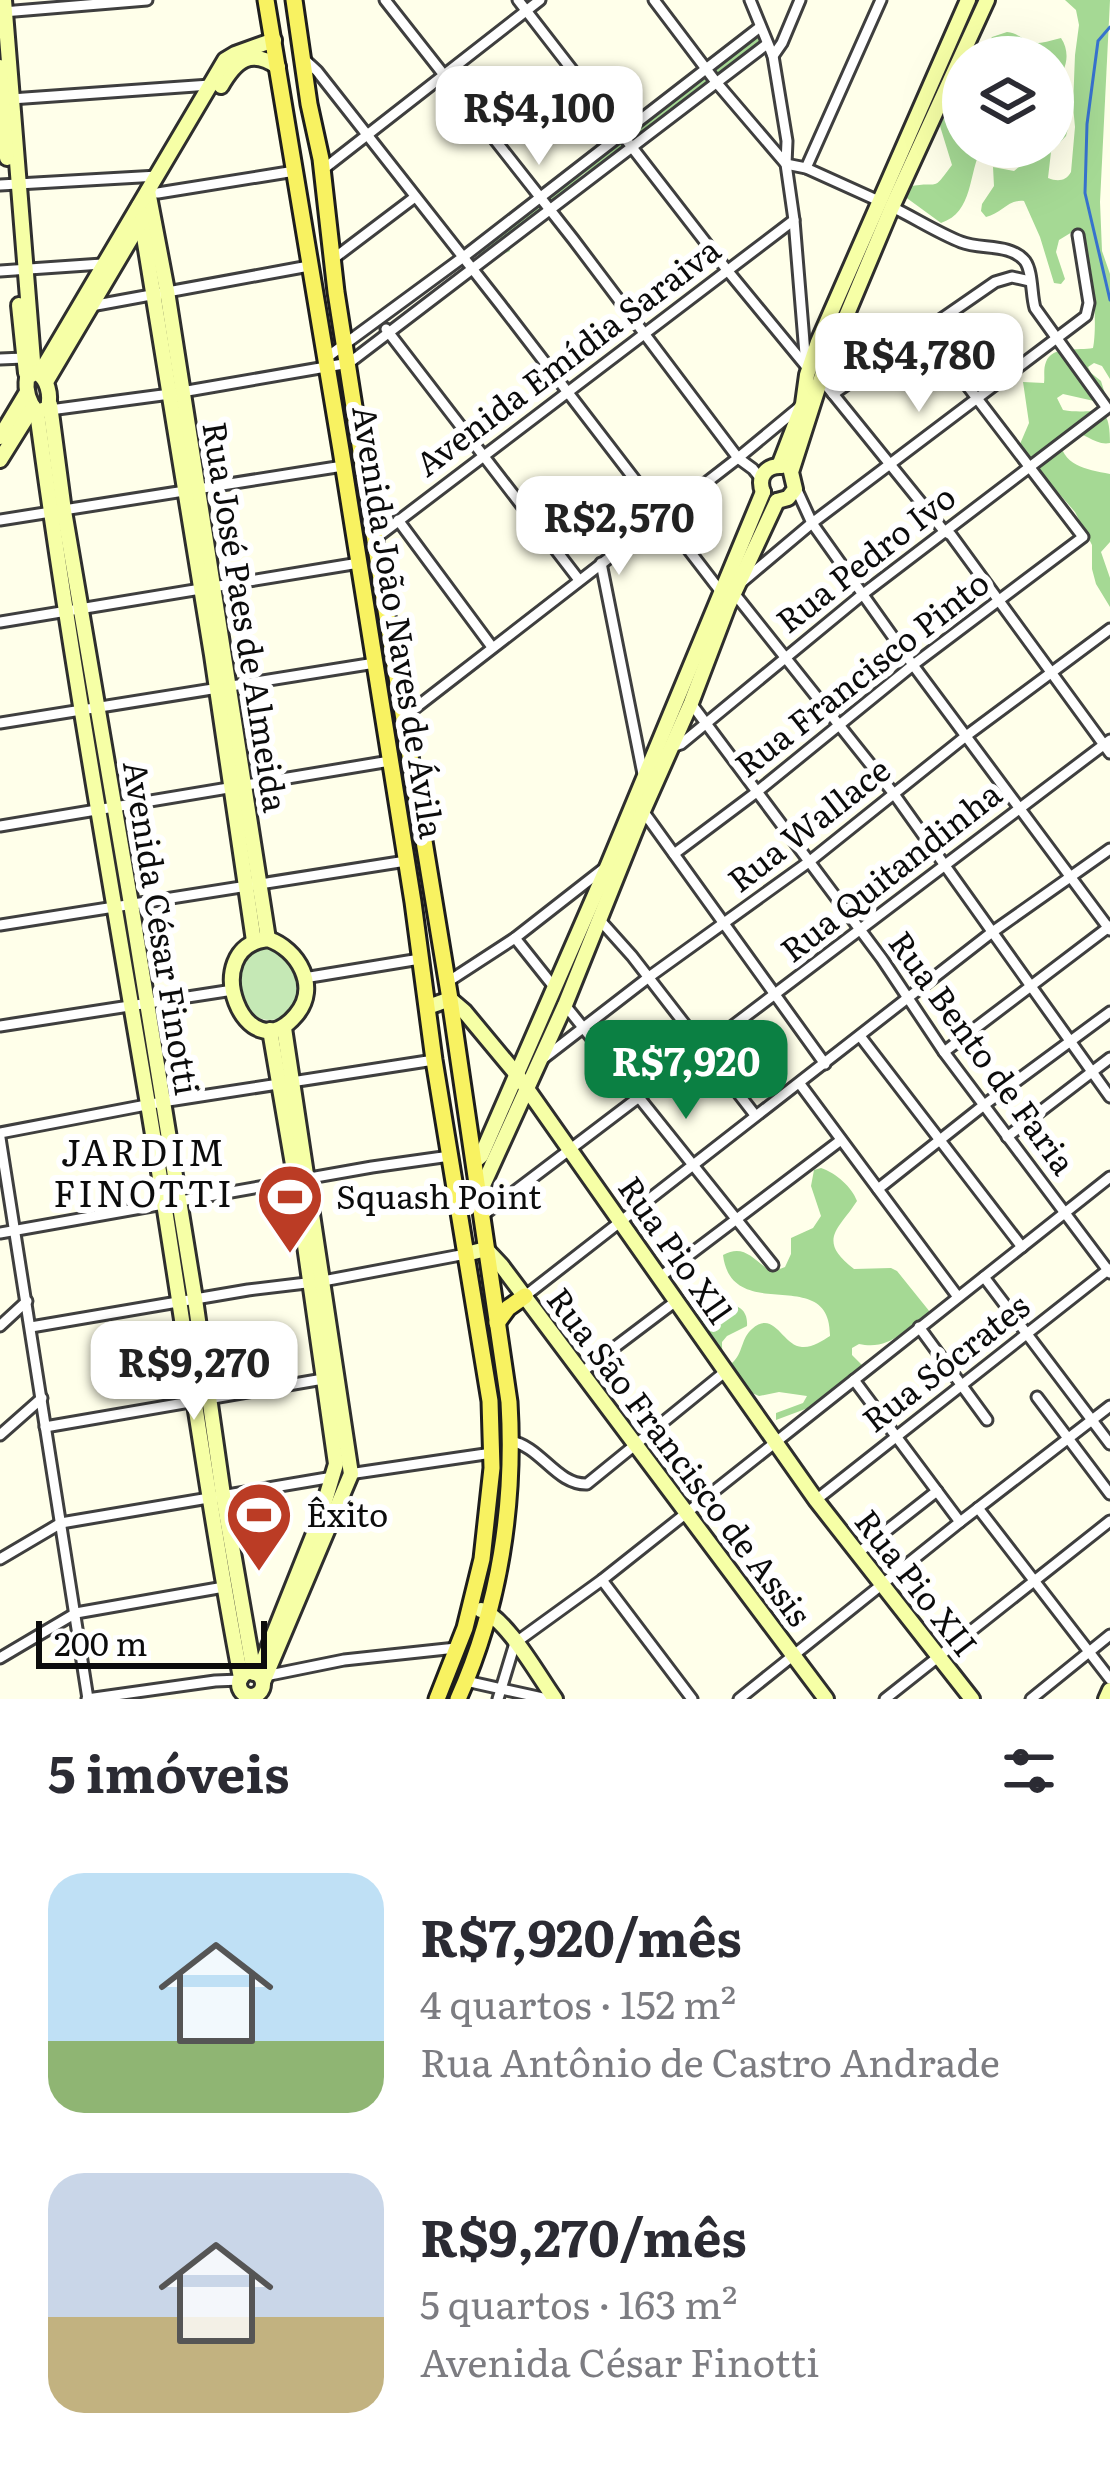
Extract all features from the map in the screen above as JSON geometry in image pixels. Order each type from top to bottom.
[{"type":"main road","name":"Avenida João Naves de Ávila","points":[[266,0],[487,1374],[492,1453],[489,1511],[470,1608],[437,1699]]},
{"type":"main road","name":"Avenida João Naves de Ávila","points":[[294,0],[507,1387],[509,1505],[490,1612],[458,1699]]},
{"type":"main road","points":[[474,1162],[482,1156],[521,1080],[539,1061],[565,1005],[665,746],[775,482],[803,404],[818,342],[923,121],[968,0]]},
{"type":"main road","points":[[923,121],[987,0]]},
{"type":"main road","points":[[3,8],[14,270],[24,358],[39,394]]},
{"type":"main road","points":[[0,460],[229,57],[274,40]]},
{"type":"main road","points":[[0,437],[39,394],[102,264],[148,202],[158,176],[215,87],[243,59],[266,59],[278,67]]},
{"type":"main road","points":[[0,67],[5,99]]},
{"type":"main road","name":"Rua José Paes de Almeida","points":[[148,202],[261,940]]},
{"type":"main road","points":[[14,270],[39,394]]},
{"type":"main road","points":[[775,482],[812,374]]},
{"type":"main road","name":"Avenida César Finotti","points":[[39,394],[90,709],[98,809],[124,905]]},
{"type":"main road","name":"Avenida César Finotti","points":[[90,709],[115,806],[138,1004],[251,1685]]},
{"type":"main road","points":[[479,1194],[554,987],[644,779],[665,746]]},
{"type":"main road","points":[[261,940],[291,950],[304,978],[302,1006],[277,1029],[262,1030],[238,1011],[233,990],[237,958],[261,940]]},
{"type":"main road","points":[[428,1007],[448,991]]},
{"type":"main road","name":"Rua Pio Xll","points":[[448,991],[572,1149],[816,1500]]},
{"type":"main road","points":[[251,1685],[351,1474],[331,1378],[277,1029]]},
{"type":"main road","points":[[466,1254],[486,1250]]},
{"type":"main road","name":"Rua São Francisco de Assis","points":[[486,1250],[826,1699]]},
{"type":"main road","points":[[497,1323],[508,1307],[525,1297]]},
{"type":"main road","points":[[251,1685],[333,1477],[331,1378]]},
{"type":"main road","name":"Avenida César Finotti","points":[[216,1496],[224,1587],[251,1685]]},
{"type":"main road","name":"Rua Pio XII","points":[[816,1500],[972,1699]]},
{"type":"main road","points":[[470,1608],[490,1612],[551,1699]]},
{"type":"street","points":[[3,8],[147,0]]},
{"type":"street","points":[[385,0],[738,458],[775,482],[806,511],[913,665],[1109,928],[944,1052]]},
{"type":"street","points":[[518,0],[727,270],[951,535],[1108,746]]},
{"type":"street","points":[[321,171],[540,0]]},
{"type":"street","points":[[654,0],[786,164],[806,168],[965,244],[1001,248],[1023,259],[1035,308],[1107,408]]},
{"type":"street","points":[[750,0],[773,56],[788,141],[786,164],[812,374]]},
{"type":"street","points":[[773,56],[800,0]]},
{"type":"street","points":[[806,168],[881,0]]},
{"type":"street","points":[[326,363],[760,27]]},
{"type":"street","points":[[39,394],[176,392],[326,363],[349,363],[767,44]]},
{"type":"street","points":[[303,58],[662,515],[787,656],[841,725],[1110,1097]]},
{"type":"street","points":[[5,99],[215,87]]},
{"type":"street","points":[[148,202],[295,171]]},
{"type":"street","points":[[10,184],[158,176]]},
{"type":"street","points":[[333,259],[415,196]]},
{"type":"street","name":"Avenida Emídia Saraiva","points":[[376,538],[794,220]]},
{"type":"street","points":[[501,226],[511,238]]},
{"type":"street","points":[[731,591],[1086,316],[1089,303],[1078,235]]},
{"type":"street","points":[[14,270],[102,264]]},
{"type":"street","points":[[91,306],[309,266]]},
{"type":"street","points":[[833,394],[994,282],[1030,281]]},
{"type":"street","points":[[379,320],[579,580]]},
{"type":"street","points":[[924,329],[1029,467]]},
{"type":"street","points":[[0,359],[24,358]]},
{"type":"street","points":[[405,716],[803,404]]},
{"type":"street","name":"Rua Pedro Ivo","points":[[665,746],[681,744],[863,594],[1107,408]]},
{"type":"street","points":[[0,520],[343,466]]},
{"type":"street","name":"Rua Francisco Pinto","points":[[674,854],[1083,537],[1029,467]]},
{"type":"street","points":[[398,520],[493,647]]},
{"type":"street","points":[[0,622],[358,563]]},
{"type":"street","points":[[601,563],[644,779]]},
{"type":"street","name":"Rua Wallace","points":[[539,1061],[810,861],[1110,628]]},
{"type":"street","points":[[0,723],[375,663]]},
{"type":"street","name":"Rua Bento de Faria","points":[[685,698],[1109,1271]]},
{"type":"street","name":"Rua Quitandinha","points":[[482,1216],[1019,807],[1108,746]]},
{"type":"street","points":[[0,826],[390,761]]},
{"type":"street","points":[[643,811],[825,1064]]},
{"type":"street","points":[[525,1297],[991,933],[1110,849]]},
{"type":"street","points":[[0,925],[406,861]]},
{"type":"street","points":[[448,991],[608,865]]},
{"type":"street","points":[[590,906],[755,1115]]},
{"type":"street","points":[[515,938],[554,987]]},
{"type":"street","points":[[304,978],[420,959]]},
{"type":"street","points":[[0,1026],[233,990]]},
{"type":"street","points":[[565,1005],[773,1264]]},
{"type":"street","points":[[878,1189],[1110,1012]]},
{"type":"street","points":[[860,1036],[1022,1247]]},
{"type":"street","points":[[1006,1137],[1110,1058]]},
{"type":"street","points":[[434,1060],[155,1103],[0,1136],[87,1699],[215,1681],[251,1685],[344,1660],[458,1648]]},
{"type":"street","points":[[800,1084],[958,1298]]},
{"type":"street","points":[[660,1277],[841,1140]]},
{"type":"street","points":[[0,1232],[450,1156]]},
{"type":"street","points":[[499,1695],[515,1643],[602,1580],[1110,1178]]},
{"type":"street","points":[[0,1213],[9,1202]]},
{"type":"street","points":[[32,1327],[466,1254]]},
{"type":"street","name":"Rua Sócrates","points":[[816,1500],[1109,1271]]},
{"type":"street","points":[[984,1277],[1110,1444]]},
{"type":"street","points":[[582,1372],[676,1300]]},
{"type":"street","points":[[0,1326],[27,1301]]},
{"type":"street","points":[[920,1327],[987,1420]]},
{"type":"street","points":[[510,1441],[530,1447],[570,1482],[581,1485],[603,1473],[726,1371]]},
{"type":"street","points":[[45,1426],[331,1378]]},
{"type":"street","points":[[854,1380],[960,1522]]},
{"type":"street","points":[[1037,1397],[1110,1494]]},
{"type":"street","points":[[0,1435],[41,1398]]},
{"type":"street","points":[[739,1699],[1110,1406]]},
{"type":"street","points":[[0,1559],[61,1522],[492,1453]]},
{"type":"street","points":[[858,1553],[937,1491]]},
{"type":"street","points":[[978,1508],[1089,1652],[1107,1694]]},
{"type":"street","points":[[885,1699],[1110,1521]]},
{"type":"street","points":[[602,1580],[692,1699]]},
{"type":"street","points":[[0,1658],[76,1613],[224,1587]]},
{"type":"street","points":[[1030,1699],[1110,1635]]},
{"type":"street","points":[[466,1681],[499,1695],[551,1699]]},
{"type":"green space","points":[[1065,0],[1110,0],[1100,202],[1102,251],[1110,274],[1110,379],[1094,363],[1088,367],[1101,381],[1105,394],[1101,400],[1063,394],[1057,398],[1063,410],[1104,414],[1110,443],[1072,432],[1059,437],[1070,460],[1110,474],[1110,542],[1101,552],[1110,578],[1110,607],[1096,584],[1092,545],[1075,512],[1020,444],[1029,423],[1023,382],[1044,383],[1045,365],[1054,353],[1093,348],[1094,305],[1087,252],[1077,229],[1059,240],[1056,252],[1065,279],[1054,283],[1024,201],[986,217],[981,211],[994,186],[993,168],[1049,168],[1048,178],[1061,180],[1074,168],[1076,10]]},
{"type":"green space","points":[[756,32],[762,34],[760,45],[511,232],[505,240],[510,251],[476,255],[487,239],[507,232],[516,216],[635,132]]},
{"type":"green space","points":[[950,168],[975,168],[965,201],[952,218],[941,223],[904,196],[912,186],[938,183]]},
{"type":"green space","points":[[264,946],[289,959],[297,976],[298,996],[292,1010],[267,1020],[254,1015],[244,1003],[240,984],[245,957]]},
{"type":"green space","points":[[821,1168],[843,1181],[857,1201],[834,1235],[842,1259],[854,1269],[897,1271],[930,1312],[889,1341],[852,1348],[862,1365],[816,1405],[776,1420],[776,1413],[803,1403],[807,1396],[752,1393],[701,1334],[697,1320],[699,1312],[714,1306],[730,1305],[743,1311],[747,1326],[722,1342],[723,1355],[732,1363],[748,1333],[760,1324],[773,1326],[802,1347],[830,1336],[826,1314],[815,1302],[744,1288],[730,1276],[723,1255],[743,1252],[772,1272],[785,1267],[791,1238],[813,1228],[821,1216],[811,1186],[814,1170]]},
{"type":"waterway","points":[[1110,27],[1098,41],[1087,124],[1085,193],[1110,300]]},
{"type":"place","name":"Squash Point","points":[[290,1256]]},
{"type":"place","name":"Êxito","points":[[259,1574]]},
{"type":"district","name":"JARDIM FINOTTI","points":[[144,1174]]}]
